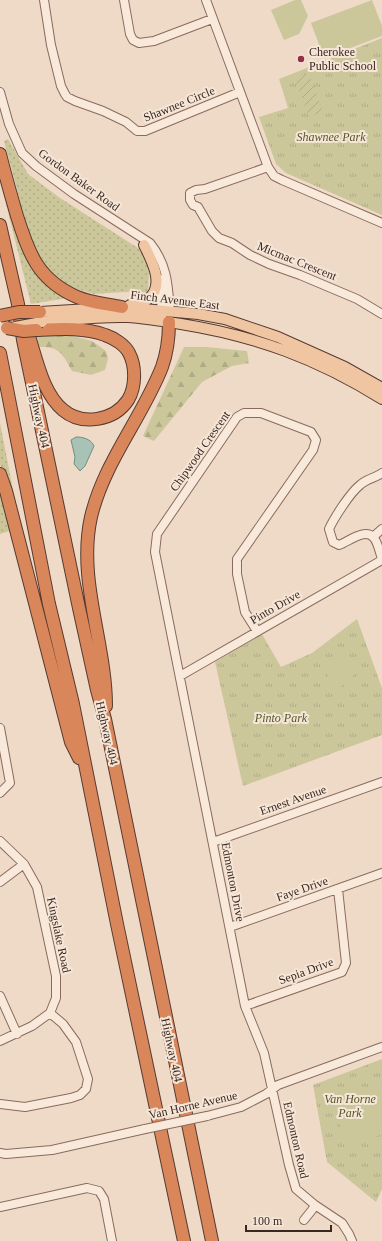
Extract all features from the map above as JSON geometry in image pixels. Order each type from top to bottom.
[{"type":"highway","points":[[0,154],[8,186],[24,237],[29,251],[38,266],[50,280],[62,290],[79,298],[122,306]]},
{"type":"highway","name":"Highway 404","points":[[0,225],[18,304],[23,340],[79,608],[105,719],[212,1241]]},
{"type":"highway","points":[[0,316],[19,312],[39,322],[56,329],[86,330],[105,334],[116,340],[129,352],[134,368],[133,386],[128,400],[118,410],[105,418],[90,420],[79,418],[64,410],[52,397],[41,375],[32,341],[18,304]]},
{"type":"highway","points":[[105,719],[105,686],[88,571],[88,548],[91,517],[102,483],[162,366],[168,341],[166,316]]},
{"type":"highway","points":[[2,326],[24,331],[39,322]]},
{"type":"highway","points":[[0,353],[50,604],[73,704],[85,770],[184,1241]]},
{"type":"highway","points":[[0,367],[6,382]]},
{"type":"highway","points":[[0,474],[6,491],[71,742],[85,770]]},
{"type":"main road","points":[[122,306],[141,303],[148,299],[155,289],[156,274],[154,266],[144,245]]},
{"type":"main road","name":"Finch Avenue East","points":[[39,322],[122,306],[230,333],[282,349],[328,369],[382,399]]},
{"type":"main road","name":"Finch Avenue East","points":[[2,326],[108,317],[166,316],[225,319],[278,337],[345,367],[382,388]]},
{"type":"street","name":"Shawnee Circle","points":[[44,0],[51,45],[61,86],[67,98],[75,102],[103,111],[126,122],[137,131],[145,131],[240,92]]},
{"type":"street","points":[[124,0],[130,34],[133,40],[139,43],[154,41],[212,19]]},
{"type":"street","points":[[206,0],[268,167],[274,176],[382,223]]},
{"type":"street","name":"Gordon Baker Road","points":[[0,92],[9,124],[22,153],[36,166],[74,194],[150,243],[158,253],[166,274],[166,316]]},
{"type":"street","name":"Micmac Crescent","points":[[268,167],[205,190],[196,190],[190,193],[190,200],[193,205],[198,207],[212,231],[219,238],[232,243],[250,255],[269,264],[300,275],[357,299],[382,314]]},
{"type":"street","name":"Gordon Baker Road","points":[[137,235],[154,257],[160,274],[166,316]]},
{"type":"street","name":"Chipwood Crescent","points":[[180,676],[155,552],[157,534],[237,417],[244,413],[261,413],[310,432],[316,440],[313,450],[237,559],[237,574],[245,612],[257,631]]},
{"type":"street","points":[[382,473],[364,482],[356,489],[333,520],[329,529],[333,542],[339,545],[362,534],[373,537],[382,559]]},
{"type":"street","points":[[373,537],[382,529]]},
{"type":"street","name":"Pinto Drive","points":[[180,676],[382,559]]},
{"type":"street","name":"Edmonton Drive","points":[[180,676],[245,1006],[264,1054],[273,1089]]},
{"type":"street","points":[[0,728],[10,783],[0,793]]},
{"type":"street","name":"Ernest Avenue","points":[[213,842],[382,782]]},
{"type":"street","name":"Kingslake Road","points":[[0,841],[24,864],[37,887],[56,976],[56,998],[50,1013]]},
{"type":"street","points":[[0,882],[24,864]]},
{"type":"street","name":"Faye Drive","points":[[230,927],[382,873]]},
{"type":"street","name":"Sepia Drive","points":[[245,1006],[342,972],[346,963],[338,889]]},
{"type":"street","points":[[0,996],[17,1034]]},
{"type":"street","points":[[0,1041],[32,1026],[50,1013],[63,1024],[76,1042],[88,1079],[86,1089],[80,1095],[71,1098],[25,1108],[0,1104]]},
{"type":"street","name":"Van Horne Avenue","points":[[0,1152],[6,1154],[52,1150],[241,1108],[278,1085],[382,1047]]},
{"type":"street","name":"Edmonton Road","points":[[273,1089],[289,1165],[296,1189],[314,1205],[342,1223],[352,1241]]},
{"type":"street","points":[[0,1207],[87,1188],[99,1191],[104,1199],[112,1241]]},
{"type":"street","points":[[304,1220],[314,1205]]},
{"type":"green space","points":[[295,0],[301,0],[308,16],[299,34],[284,40],[271,10]]},
{"type":"green space","points":[[372,0],[382,26],[382,36],[324,58],[311,23]]},
{"type":"green space","name":"Shawnee Park","points":[[382,38],[382,215],[286,173],[276,164],[259,117],[288,108],[279,79]]},
{"type":"green space","points":[[309,73],[323,112],[309,117],[294,77]]},
{"type":"green space","points":[[8,139],[28,174],[60,198],[138,248],[148,260],[148,293],[125,292],[94,294],[66,286],[52,278],[32,245],[4,141]]},
{"type":"green space","points":[[0,165],[24,254],[37,273],[68,298],[31,304],[0,180]]},
{"type":"green space","points":[[65,334],[92,341],[106,351],[108,359],[105,370],[91,375],[72,371],[60,352],[51,348],[39,347],[35,336]]},
{"type":"green space","points":[[184,347],[206,347],[247,351],[249,363],[232,366],[202,382],[154,441],[143,436]]},
{"type":"green space","points":[[0,423],[17,510],[14,510],[0,464]]},
{"type":"green space","points":[[0,488],[13,530],[0,534]]},
{"type":"green space","name":"Pinto Park","points":[[357,619],[382,688],[382,735],[243,786],[215,662],[262,634],[281,667],[312,653]]},
{"type":"green space","points":[[349,657],[354,673],[351,681],[339,687],[331,684],[328,676],[328,667]]},
{"type":"green space","name":"Van Horne Park","points":[[382,1059],[382,1189],[376,1202],[327,1162],[313,1085]]},
{"type":"green space","points":[[382,1084],[382,1134],[349,1147],[332,1103]]},
{"type":"shaded area","points":[[76,437],[86,439],[94,446],[85,466],[80,471],[74,464],[75,457],[71,440]]},
{"type":"place","name":"Cherokee Public School","points":[[301,59]]}]
